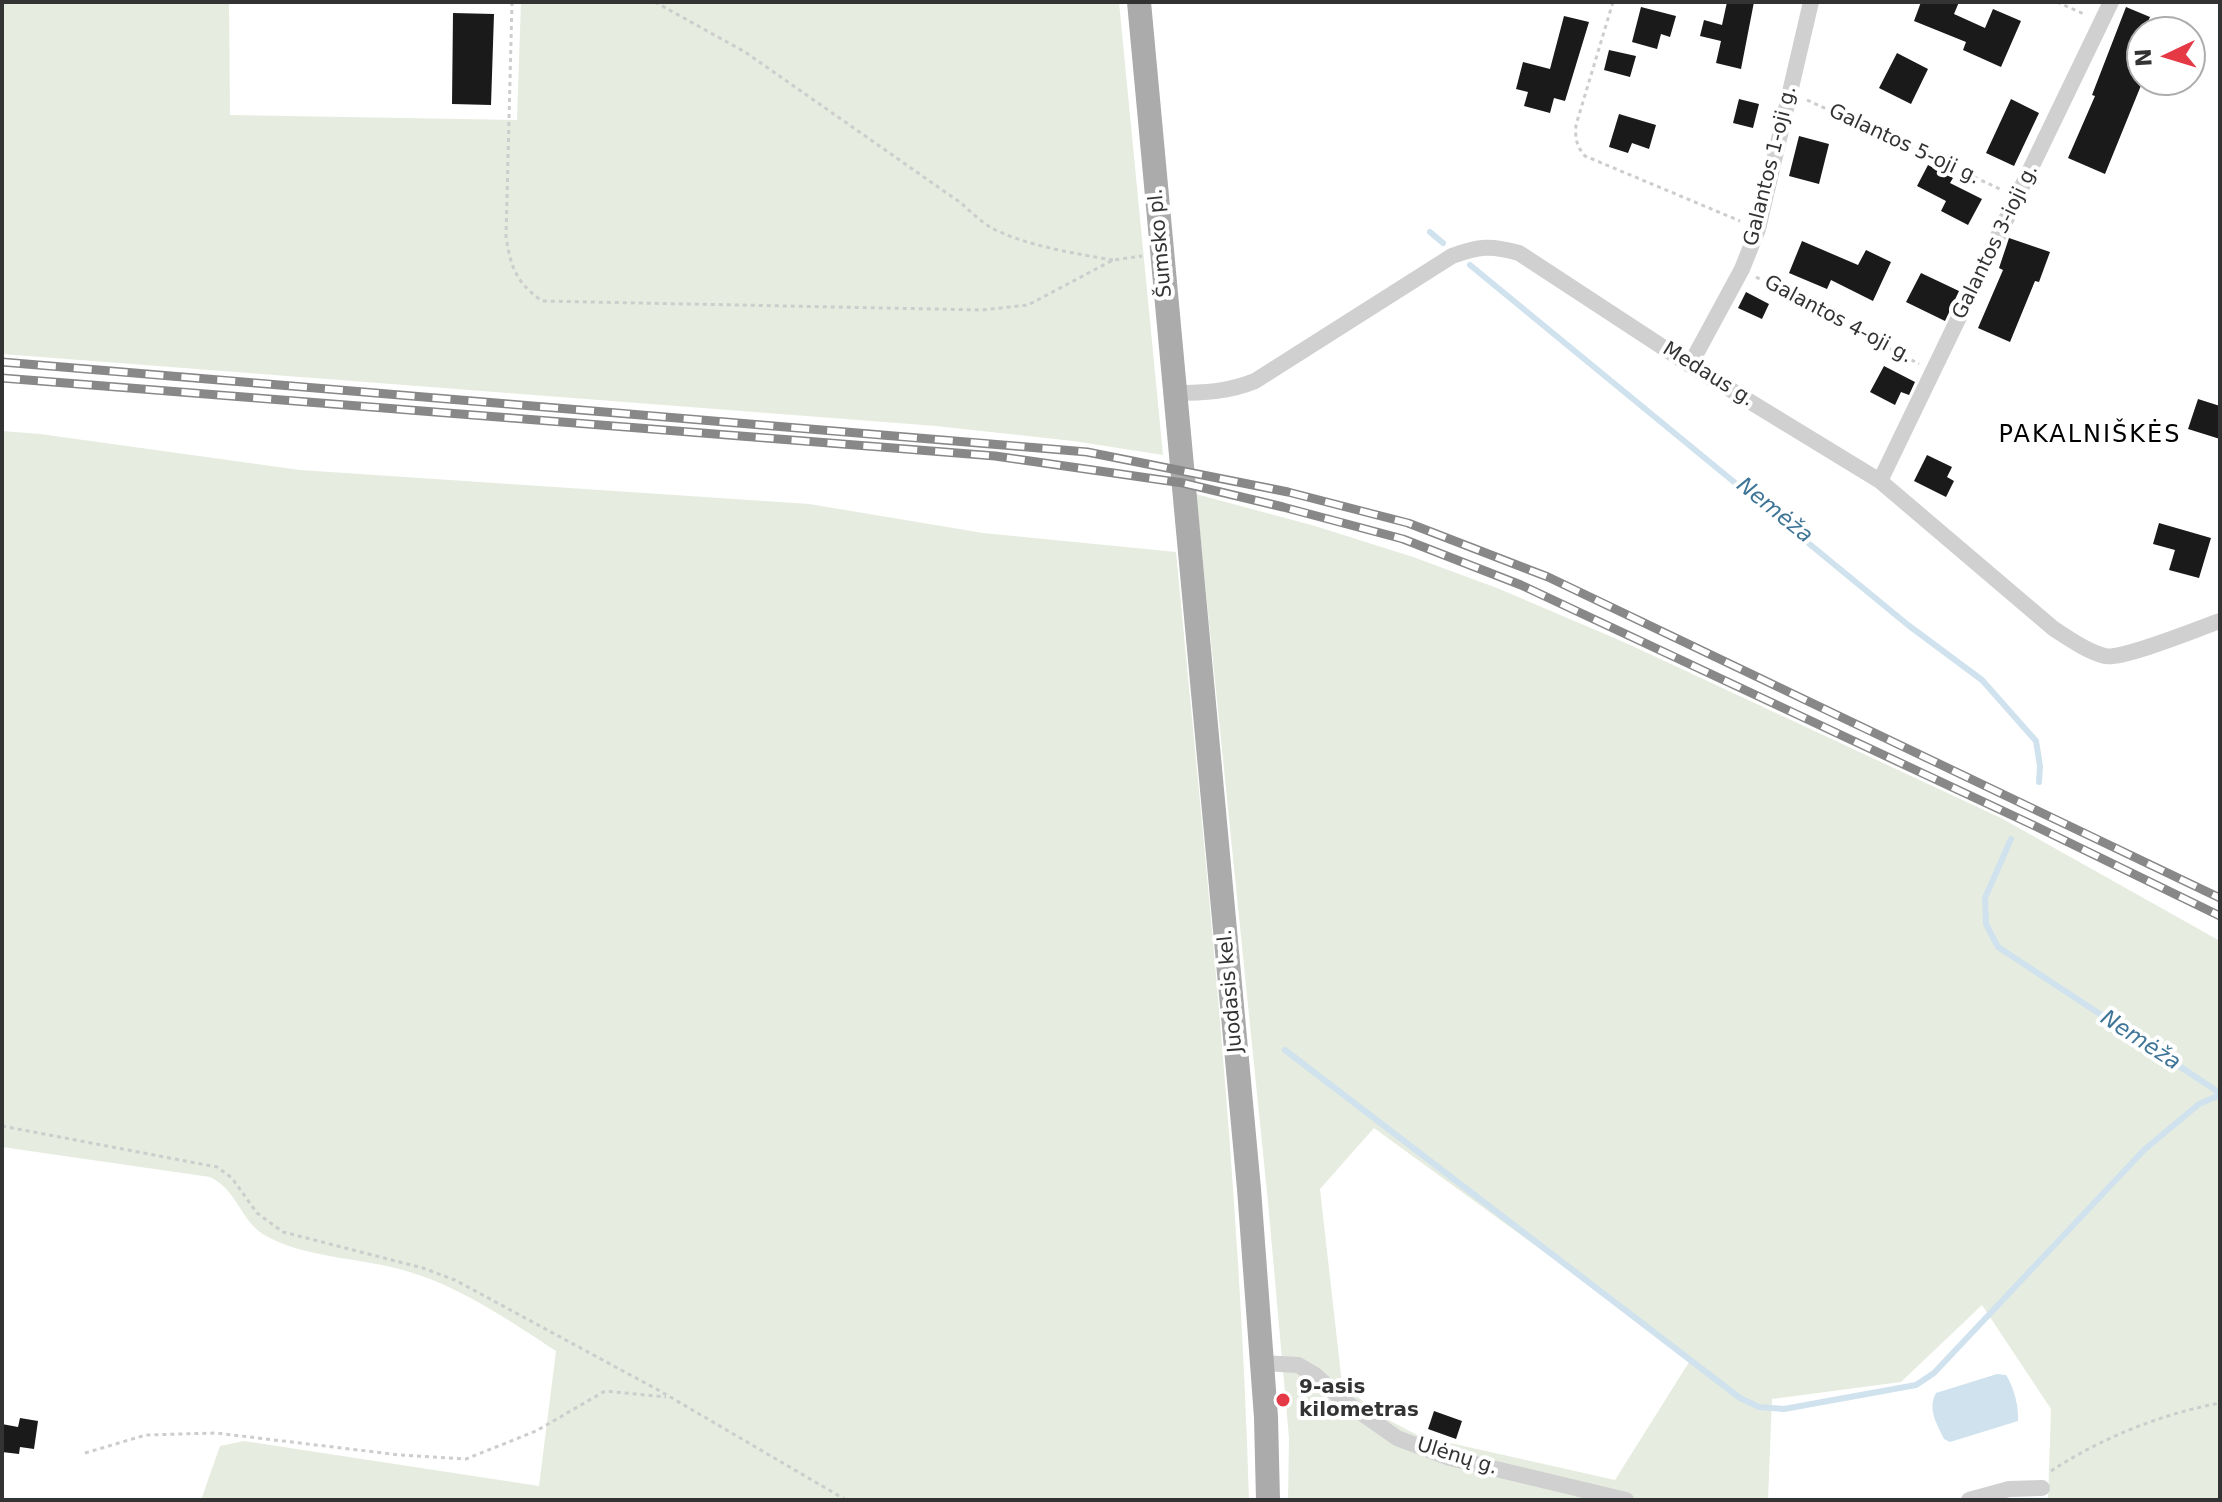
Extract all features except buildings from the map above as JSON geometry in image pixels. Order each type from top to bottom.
[{"type":"main road","name":"Šumsko pl.","points":[[1139,2],[1183,483]]},
{"type":"main road","name":"Juodasis kel.","points":[[1183,483],[1238,1066],[1262,1363],[1268,1500]]},
{"type":"street","name":"Galantos 1-oji g.","points":[[1690,365],[1742,269],[1758,229],[1811,2]]},
{"type":"street","name":"Galantos 3-ioji g.","points":[[1880,481],[2111,2]]},
{"type":"street","name":"Medaus g.","points":[[1175,393],[1214,392],[1255,381],[1452,256],[1473,248],[1495,246],[1519,253],[1690,365],[1880,481],[2054,629],[2078,644],[2108,657],[2220,621]]},
{"type":"street","name":"Ulėnų g.","points":[[1262,1363],[1298,1365],[1397,1438],[1450,1458],[1626,1500]]},
{"type":"street","points":[[1969,1500],[2009,1489],[2042,1488]]},
{"type":"path","points":[[512,2],[506,237],[510,264],[524,288],[542,301],[982,310],[1028,305],[1113,260]]},
{"type":"path","points":[[655,2],[745,52],[1002,233],[1072,253],[1113,260],[1162,254]]},
{"type":"path","points":[[1613,2],[1576,125],[1575,138],[1579,149],[1585,156],[1758,229]]},
{"type":"path","points":[[2057,2],[2102,21]]},
{"type":"path","name":"Galantos 5-oji g.","points":[[1790,92],[2018,197]]},
{"type":"path","name":"Galantos 4-oji g.","points":[[1742,269],[1933,371]]},
{"type":"path","points":[[2,1126],[217,1167],[232,1178],[266,1222],[283,1232],[423,1268],[455,1280],[670,1397],[846,1500]]},
{"type":"path","points":[[85,1453],[146,1435],[216,1433],[400,1455],[466,1459],[536,1431],[605,1391],[670,1397]]},
{"type":"path","points":[[2042,1488],[2046,1475],[2077,1454],[2140,1427],[2220,1403]]},
{"type":"shaded area","points":[[2,2],[229,2],[230,115],[517,120],[521,2],[1119,2],[1163,455],[1073,441],[936,426],[2,354]]},
{"type":"shaded area","points":[[2,431],[300,470],[809,504],[983,533],[1176,552],[1230,1144],[1249,1500],[201,1500],[220,1446],[244,1441],[539,1486],[556,1351],[480,1303],[420,1275],[298,1249],[268,1237],[251,1224],[227,1190],[210,1177],[2,1147]]},
{"type":"shaded area","points":[[1196,494],[1315,526],[1413,557],[1497,588],[1626,643],[2001,818],[2220,941],[2220,1500],[2048,1500],[2051,1409],[1982,1305],[1901,1382],[1772,1399],[1768,1500],[1288,1500],[1289,1438]],"holes":[[[1374,1128],[1691,1359],[1615,1480],[1419,1436],[1381,1416],[1342,1384],[1320,1189]]]},
{"type":"water","points":[[1997,1374],[2006,1375],[2011,1385],[2017,1403],[2018,1421],[1950,1442],[1944,1439],[1933,1411],[1936,1393]]},
{"type":"waterway","name":"Nemėža","points":[[1430,232],[1443,243]]},
{"type":"waterway","name":"Nemėža","points":[[1470,265],[1908,625],[1982,680],[2036,741],[2039,782]]},
{"type":"waterway","name":"Nemėža","points":[[2011,839],[1985,898],[1986,924],[1998,947],[2220,1093]]},
{"type":"waterway","points":[[1285,1050],[1740,1398],[1759,1407],[1784,1409],[1916,1385],[1934,1373],[2144,1150],[2199,1104],[2220,1095]]},
{"type":"railway","points":[[2,362],[1087,452],[1288,492],[1408,523],[1548,577],[2220,898]]},
{"type":"railway","points":[[2,378],[995,456],[1183,483],[1283,507],[1403,539],[1521,585],[2220,916]]},
{"type":"place","name":"9-asis kilometras","points":[[1283,1400]]},
{"type":"district","name":"PAKALNIŠKĖS","points":[[2090,436]]}]
